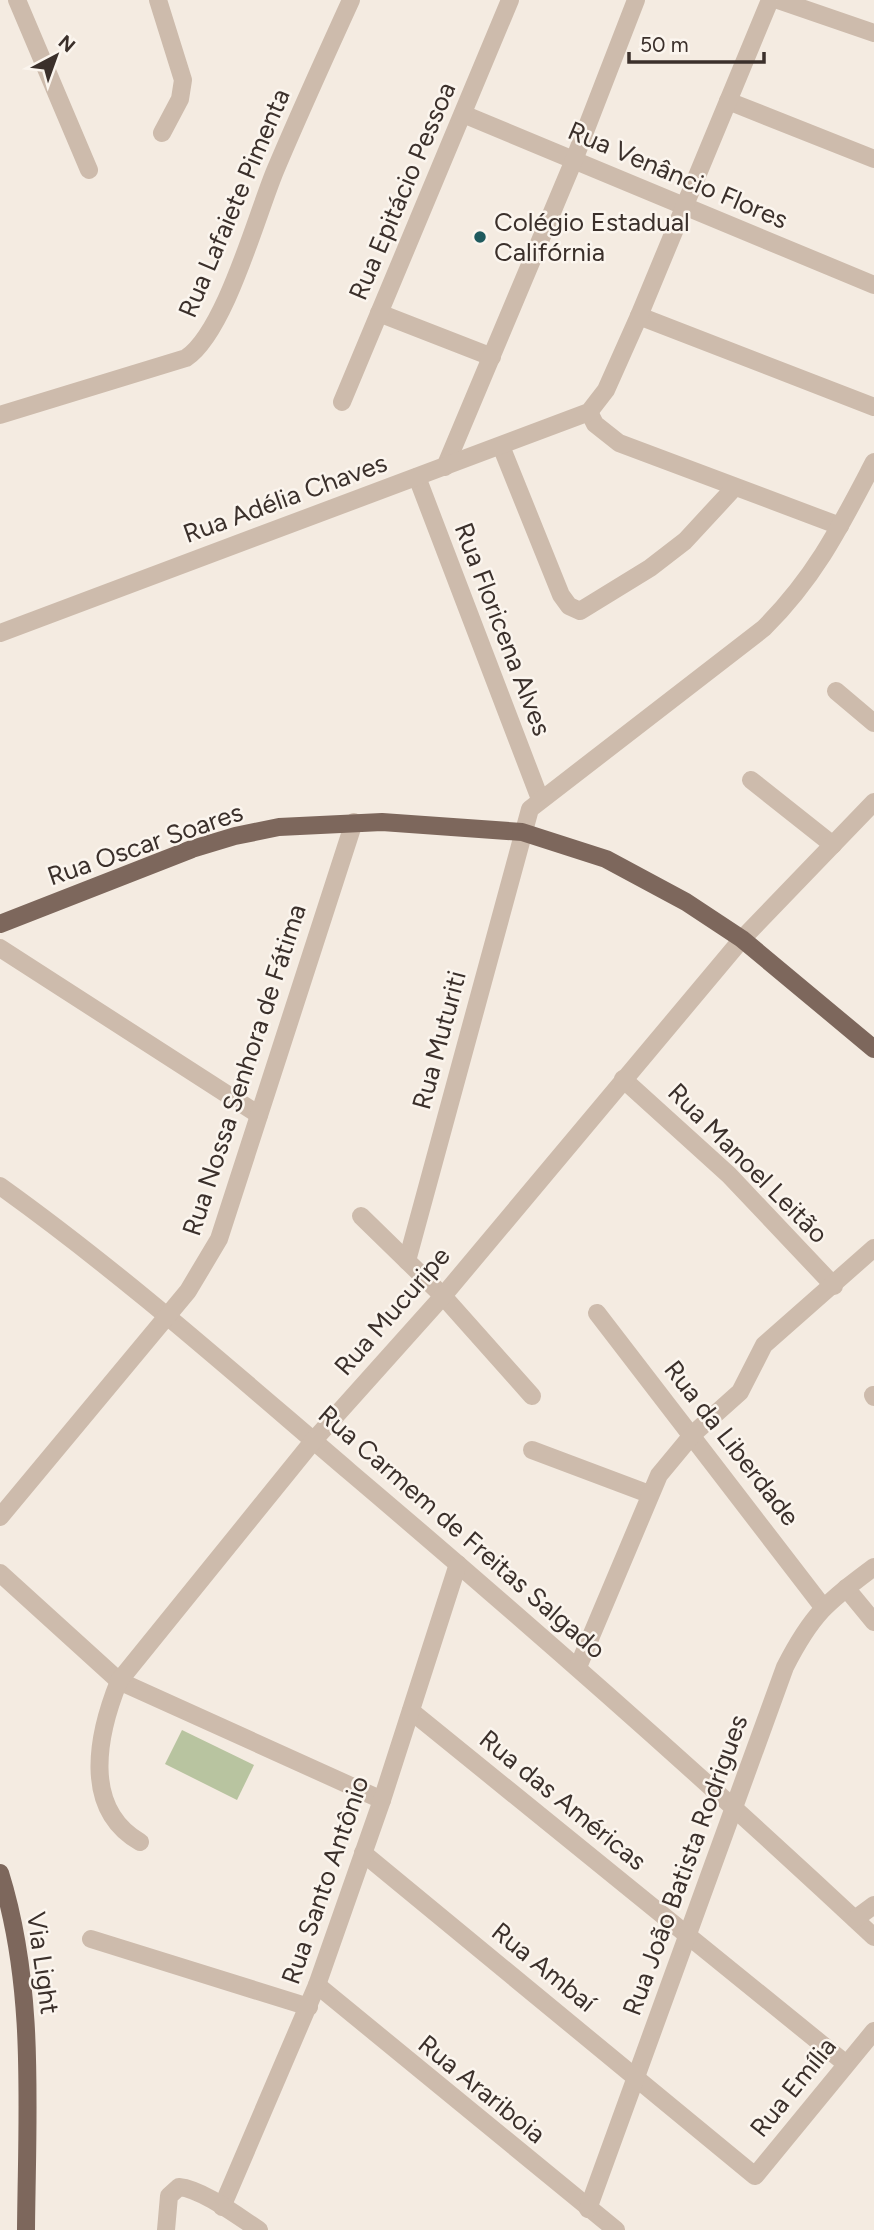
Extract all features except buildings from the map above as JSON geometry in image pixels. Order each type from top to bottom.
[{"type":"main road","name":"Rua Oscar Soares","points":[[0,924],[235,836],[279,827],[354,822],[522,832],[606,859],[687,902],[742,939],[874,1049]]},
{"type":"main road","name":"Via Light","points":[[0,1872],[12,1919],[27,2016],[26,2230]]},
{"type":"street","points":[[17,0],[89,170]]},
{"type":"street","points":[[158,0],[183,80],[180,99],[162,133]]},
{"type":"street","name":"Rua Lafaiete Pimenta","points":[[0,415],[186,358],[206,340],[225,300],[279,162],[351,0]]},
{"type":"street","name":"Rua Epitácio Pessoa","points":[[342,402],[510,0]]},
{"type":"street","points":[[445,467],[574,160],[636,0]]},
{"type":"street","points":[[770,0],[639,316],[606,390],[589,412],[594,424],[619,443],[841,526]]},
{"type":"street","points":[[778,0],[874,33]]},
{"type":"street","points":[[728,101],[874,159]]},
{"type":"street","name":"Rua Venâncio Flores","points":[[463,114],[874,285]]},
{"type":"street","points":[[379,313],[492,357]]},
{"type":"street","points":[[639,316],[874,407]]},
{"type":"street","name":"Rua Adélia Chaves","points":[[0,632],[589,412]]},
{"type":"street","points":[[501,446],[561,595],[569,606],[580,611],[650,568],[685,541],[734,488]]},
{"type":"street","points":[[540,799],[764,628],[800,592],[841,526],[874,463]]},
{"type":"street","name":"Rua Floricena Alves","points":[[417,477],[540,799]]},
{"type":"street","points":[[836,691],[874,723]]},
{"type":"street","points":[[751,780],[833,845]]},
{"type":"street","name":"Rua Muturiti","points":[[407,1261],[522,832],[530,809],[540,799]]},
{"type":"street","name":"Rua Mucuripe","points":[[140,1842],[124,1830],[115,1818],[101,1784],[99,1769],[103,1728],[119,1681],[314,1440],[443,1296],[742,939],[874,802]]},
{"type":"street","name":"Rua Nossa Senhora de Fátima","points":[[0,1517],[169,1315],[202,1269],[219,1239],[354,822]]},
{"type":"street","points":[[0,947],[259,1115]]},
{"type":"street","name":"Rua Manoel Leitão","points":[[623,1079],[729,1175],[834,1286]]},
{"type":"street","name":"Rua Carmem de Freitas Salgado","points":[[0,1186],[85,1247],[169,1315],[578,1667],[874,1937]]},
{"type":"street","points":[[361,1216],[443,1296],[532,1396]]},
{"type":"street","points":[[578,1667],[649,1493],[659,1475],[693,1434],[740,1392],[764,1345],[874,1248]]},
{"type":"street","name":"Rua da Liberdade","points":[[597,1313],[693,1434],[823,1606]]},
{"type":"street","points":[[532,1450],[649,1493]]},
{"type":"street","name":"Rua Santo Antônio","points":[[222,2207],[309,2007],[382,1800],[458,1564]]},
{"type":"street","name":"Rua João Batista Rodrigues","points":[[588,2209],[785,1667],[810,1622],[823,1606],[874,1567]]},
{"type":"street","points":[[0,1573],[119,1681],[382,1800]]},
{"type":"street","points":[[846,1588],[874,1622]]},
{"type":"street","name":"Rua das Américas","points":[[411,1711],[845,2063]]},
{"type":"street","name":"Rua Ambaí","points":[[363,1853],[755,2176]]},
{"type":"street","points":[[855,1919],[874,1905]]},
{"type":"street","points":[[90,1939],[309,2007]]},
{"type":"street","name":"Rua Arariboia","points":[[317,1985],[617,2230]]},
{"type":"street","name":"Rua Emília","points":[[755,2176],[845,2063],[874,2031]]},
{"type":"street","points":[[166,2230],[167,2208],[173,2190],[187,2188],[259,2230]]},
{"type":"green space","points":[[182,1730],[254,1765],[237,1800],[165,1764]]},
{"type":"place","name":"Colégio Estadual Califórnia","points":[[480,237]]}]
